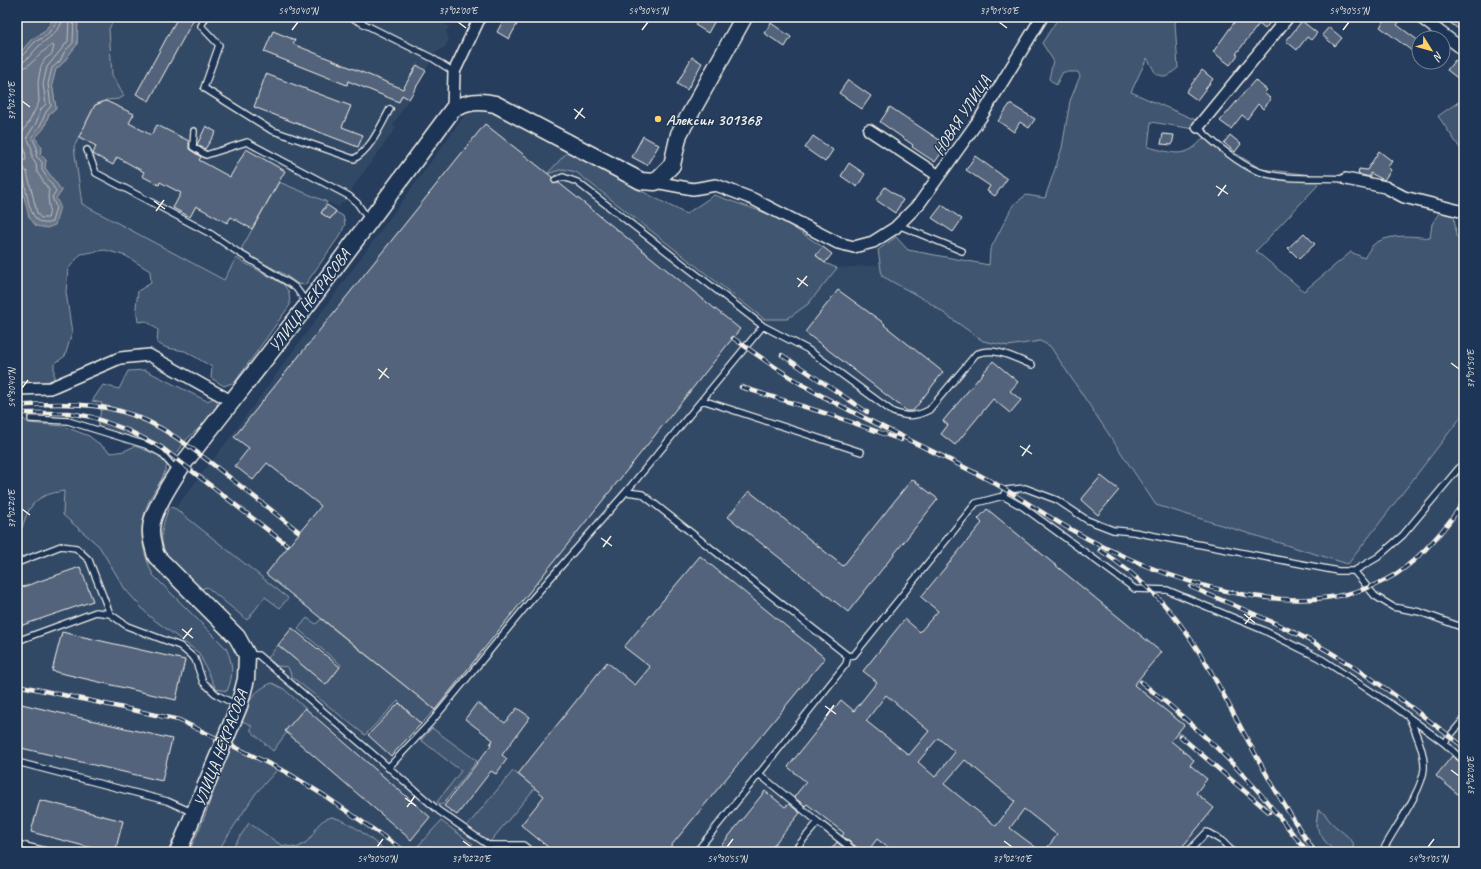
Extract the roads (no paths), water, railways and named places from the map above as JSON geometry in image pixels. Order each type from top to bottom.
[{"type":"main road","points":[[453,109],[468,102],[482,101],[495,104],[641,181],[655,182],[672,165],[679,134],[744,17]]},
{"type":"main road","name":"УЛИЦА НЕКРАСОВА","points":[[178,852],[239,706],[246,679],[247,655],[237,637],[156,556],[151,541],[152,522],[169,486],[178,472],[231,401],[308,304],[453,109]]},
{"type":"street","points":[[453,109],[454,72],[480,17]]},
{"type":"street","name":"НОВАЯ УЛИЦА","points":[[655,182],[693,189],[716,185],[753,199],[838,243],[854,246],[873,242],[898,225],[919,204],[981,117],[1042,17]]},
{"type":"street","points":[[1198,127],[1288,17]]},
{"type":"street","points":[[1420,17],[1464,50]]},
{"type":"street","points":[[869,130],[939,176]]},
{"type":"street","points":[[1346,179],[1385,187],[1404,197],[1464,212]]},
{"type":"street","points":[[17,388],[50,388],[120,358],[149,355],[231,401]]},
{"type":"lane","points":[[206,17],[201,26],[219,45],[204,88],[271,130],[354,159],[362,154],[390,109]]},
{"type":"lane","points":[[350,17],[432,58],[454,72]]},
{"type":"lane","points":[[1198,127],[1208,138],[1257,171],[1287,177],[1346,179]]},
{"type":"lane","points":[[194,131],[193,147],[206,155],[247,142],[349,196],[357,203],[369,220]]},
{"type":"lane","points":[[87,150],[96,173],[211,234],[296,288],[308,304]]},
{"type":"lane","points":[[555,180],[563,177],[576,182],[763,326],[807,349],[893,412],[908,417],[920,415],[929,410],[976,354],[983,351],[997,351],[1032,365]]},
{"type":"lane","points":[[898,225],[962,251]]},
{"type":"lane","points":[[388,768],[432,721],[533,598],[626,492],[763,326]]},
{"type":"lane","points":[[702,400],[861,452]]},
{"type":"lane","points":[[32,419],[68,421],[146,445],[161,453],[178,472]]},
{"type":"lane","points":[[1003,496],[1006,490],[1025,488],[1057,500],[1087,520],[1113,530],[1134,532],[1338,571],[1354,571],[1378,557],[1403,534],[1464,462]]},
{"type":"lane","points":[[626,492],[642,494],[848,656],[854,655],[976,503],[1003,496],[1023,507],[1135,589],[1167,590],[1263,630],[1324,660],[1410,717],[1444,743],[1464,761]]},
{"type":"lane","points":[[17,564],[61,546],[76,548],[89,560],[110,614]]},
{"type":"lane","points":[[1354,571],[1375,596],[1393,607],[1420,612],[1464,628]]},
{"type":"lane","points":[[17,641],[96,612],[110,614],[127,626],[180,646],[195,659],[203,682],[217,695],[239,706]]},
{"type":"lane","points":[[247,655],[258,655],[434,807],[488,845],[523,845],[532,852]]},
{"type":"lane","points":[[696,852],[846,664],[848,656]]},
{"type":"lane","points":[[1382,852],[1418,788],[1424,769],[1420,746],[1410,717]]},
{"type":"lane","points":[[1444,743],[1464,719]]},
{"type":"lane","points":[[17,762],[168,801],[194,813]]},
{"type":"lane","points":[[759,774],[856,852]]},
{"type":"lane","points":[[793,852],[818,822]]},
{"type":"lane","points":[[1188,852],[1207,832],[1222,841],[1233,852]]},
{"type":"lane","points":[[17,844],[50,852]]},
{"type":"water","points":[[55,17],[78,17],[77,45],[62,64],[56,69],[52,84],[56,108],[49,114],[44,128],[35,138],[42,147],[40,154],[46,160],[45,168],[62,191],[56,198],[60,206],[55,225],[47,228],[36,226],[29,217],[17,169],[17,56],[32,39],[44,32]]},
{"type":"railway","points":[[733,338],[782,372],[813,391],[985,478],[1059,523],[1105,548],[1144,565],[1187,581],[1230,592],[1274,598],[1318,598],[1359,591],[1396,574],[1406,567],[1442,531],[1464,501]]},
{"type":"railway","points":[[782,355],[867,412]]},
{"type":"railway","points":[[741,387],[834,416],[901,440]]},
{"type":"railway","points":[[17,406],[43,404],[95,406],[120,411],[150,422],[178,438],[298,531]]},
{"type":"railway","points":[[17,413],[69,413],[92,417],[127,430],[161,447],[287,545]]},
{"type":"railway","points":[[1100,550],[1145,585],[1159,599],[1183,628],[1213,675],[1275,789],[1315,852]]},
{"type":"railway","points":[[1191,587],[1278,625],[1328,651],[1381,685],[1464,747]]},
{"type":"railway","points":[[1141,682],[1196,728],[1235,766],[1263,797],[1308,852]]},
{"type":"railway","points":[[17,685],[179,720],[286,772],[325,796],[406,852]]},
{"type":"railway","points":[[1180,736],[1269,812]]},
{"type":"place","name":"Алексин 301368","points":[[658,119]]}]
